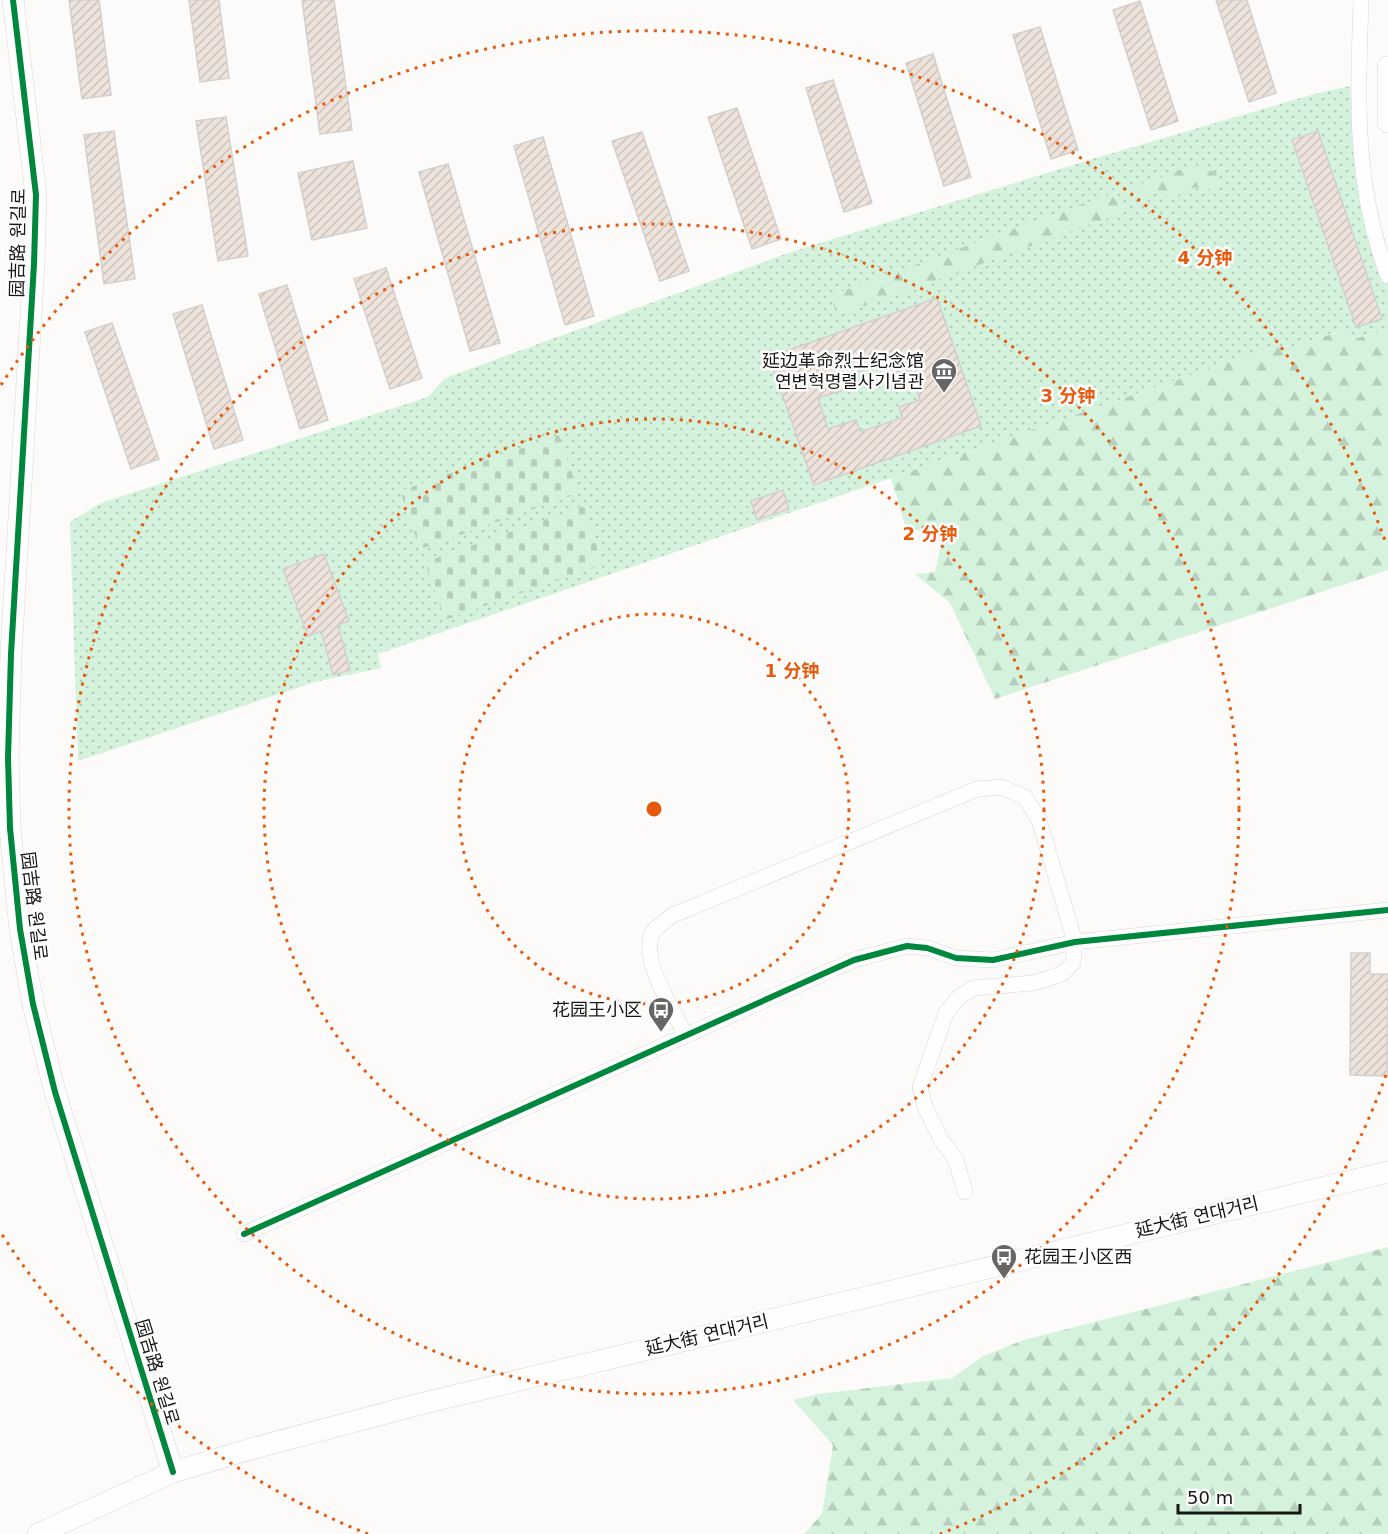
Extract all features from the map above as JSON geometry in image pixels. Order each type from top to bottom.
[{"type":"street","name":"园吉路 원길로","points":[[13,0],[36,195],[8,758],[10,828],[20,928],[33,1004],[55,1092],[173,1472]]},
{"type":"street","points":[[1361,0],[1358,117],[1361,168],[1369,212],[1388,276]]},
{"type":"street","points":[[1388,66],[1388,122]]},
{"type":"street","points":[[685,1034],[652,967],[649,948],[654,931],[671,916],[977,789],[1000,787],[1025,797],[1039,820],[1075,942],[1073,963],[1062,974],[1033,983],[973,988],[958,998],[946,1013],[920,1087],[925,1107],[942,1141],[956,1160],[965,1192]]},
{"type":"street","points":[[244,1234],[854,960],[907,946],[927,948],[956,958],[993,960],[1075,942],[1388,910]]},
{"type":"street","name":"延大街 연대거리","points":[[38,1534],[173,1472],[254,1448],[420,1404],[1388,1172]]},
{"type":"green space","points":[[1350,86],[1355,170],[1362,205],[1388,284],[1388,330],[1350,340],[1342,330],[1293,347],[1273,347],[378,654],[381,668],[315,682],[78,761],[70,522],[101,503],[428,397],[445,378],[791,252],[1089,160],[1314,94]]},
{"type":"green space","points":[[1195,165],[1217,173],[1220,182],[1215,190],[1196,187],[1171,198],[1155,189],[1149,195],[1138,199],[1137,185]]},
{"type":"green space","points":[[1107,195],[1119,197],[1128,211],[836,316],[832,295]]},
{"type":"green space","points":[[1343,330],[1350,340],[1388,330],[1388,570],[995,699],[950,603],[915,574],[935,572],[942,540],[905,525],[891,478],[1273,347],[1293,347]]},
{"type":"green space","points":[[559,435],[579,493],[420,549],[400,491]]},
{"type":"green space","points":[[584,506],[604,564],[445,620],[425,562]]},
{"type":"green space","points":[[1388,1247],[1388,1534],[804,1534],[822,1514],[833,1445],[793,1400],[818,1394],[952,1378],[983,1356],[1024,1340]]},
{"type":"building","points":[[69,0],[99,0],[111,95],[82,99]]},
{"type":"building","points":[[189,0],[219,0],[229,78],[200,82]]},
{"type":"building","points":[[302,0],[334,0],[352,130],[320,134]]},
{"type":"building","points":[[1216,0],[1247,0],[1276,93],[1249,102]]},
{"type":"building","points":[[1140,1],[1178,121],[1151,130],[1113,10]]},
{"type":"building","points":[[1040,27],[1078,150],[1051,159],[1013,35]]},
{"type":"building","points":[[933,54],[971,177],[944,186],[906,63]]},
{"type":"building","points":[[833,80],[872,203],[844,212],[806,88]]},
{"type":"building","points":[[737,108],[781,239],[752,249],[708,117]]},
{"type":"building","points":[[226,117],[248,256],[218,261],[196,121]]},
{"type":"building","points":[[114,131],[135,279],[104,284],[84,135]]},
{"type":"building","points":[[1318,131],[1382,319],[1356,327],[1292,140]]},
{"type":"building","points":[[642,132],[689,271],[660,281],[612,141]]},
{"type":"building","points":[[543,137],[594,316],[565,325],[514,146]]},
{"type":"building","points":[[353,161],[367,228],[312,240],[298,173]]},
{"type":"building","points":[[448,164],[500,343],[470,351],[419,172]]},
{"type":"building","points":[[386,268],[422,378],[390,389],[354,279]]},
{"type":"building","points":[[287,285],[328,420],[300,429],[259,294]]},
{"type":"building","name":"延边革命烈士纪念馆 연변혁명렬사기념관","points":[[937,298],[981,426],[814,485],[769,357]],"holes":[[[885,363],[889,376],[910,369],[920,400],[899,407],[902,418],[860,432],[856,420],[828,429],[818,398],[847,389],[844,376]]]},
{"type":"building","points":[[202,305],[243,440],[214,449],[173,314]]},
{"type":"building","points":[[112,323],[159,459],[131,469],[85,332]]},
{"type":"building","points":[[783,490],[789,509],[757,520],[751,501]]},
{"type":"building","points":[[324,554],[349,621],[338,625],[350,670],[333,675],[321,631],[308,636],[283,569]]},
{"type":"building","points":[[1351,953],[1370,953],[1370,974],[1388,974],[1387,1076],[1350,1075]]},
{"type":"cycle path","points":[[13,0],[36,195],[11,654],[8,758],[10,828],[20,929],[33,1004],[55,1092],[173,1472]]},
{"type":"cycle path","points":[[244,1234],[854,960],[907,946],[927,948],[956,958],[993,960],[1075,942],[1388,910]]},
{"type":"place","name":"延边革命烈士纪念馆 연변혁명렬사기념관","points":[[944,394]]},
{"type":"place","name":"花园王小区","points":[[661,1033]]},
{"type":"place","name":"花园王小区西","points":[[1004,1280]]}]
